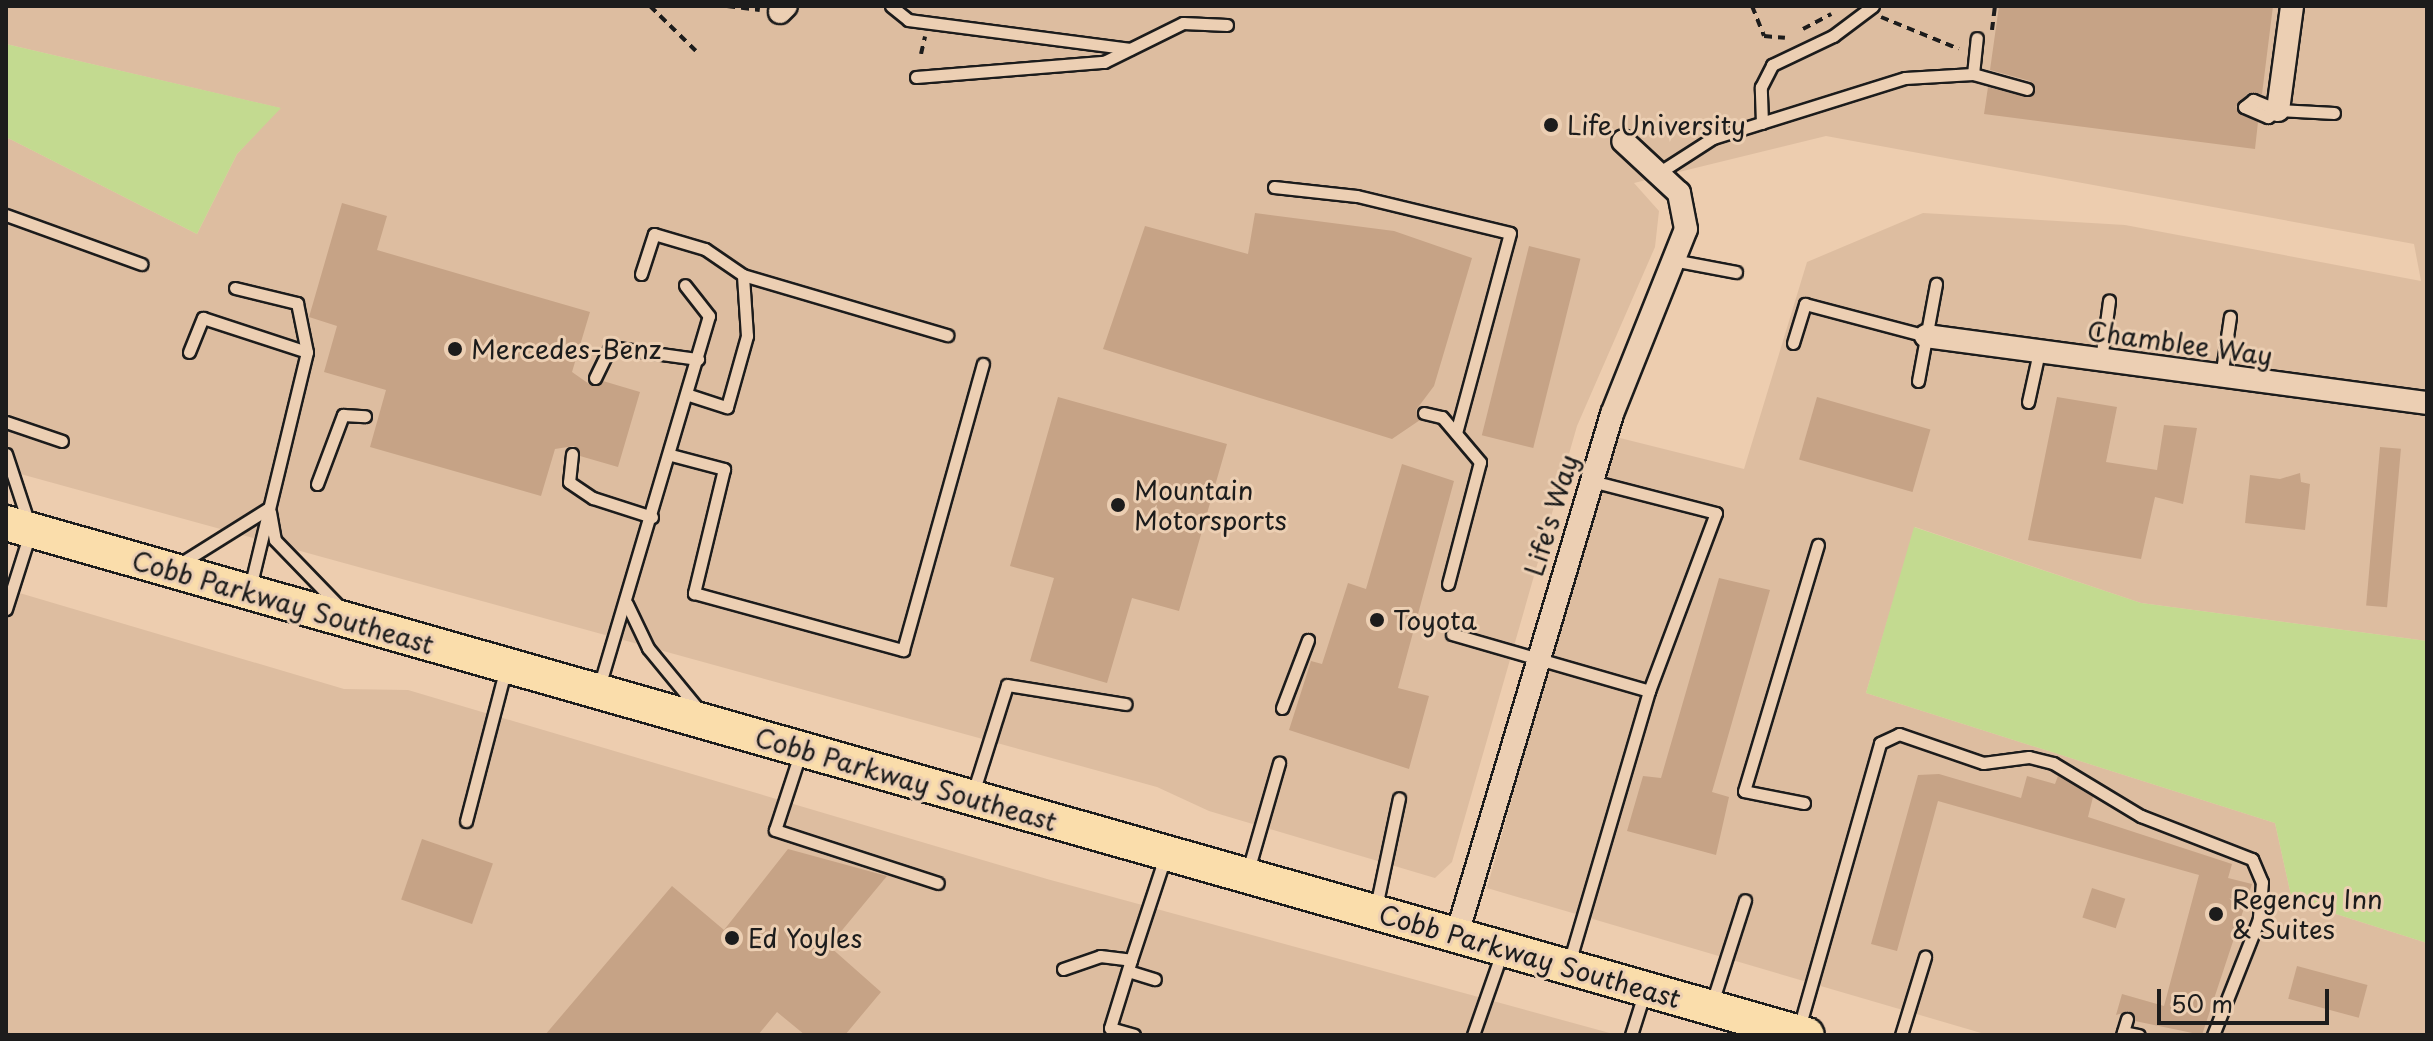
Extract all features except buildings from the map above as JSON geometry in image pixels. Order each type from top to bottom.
[{"type":"main road","name":"Cobb Parkway Southeast","points":[[18,526],[1802,1034]]},
{"type":"street","points":[[2278,110],[2292,6]]},
{"type":"street","name":"Life's Way","points":[[1457,934],[1591,481],[1678,261],[1686,211],[1660,172],[1623,141]]},
{"type":"street","name":"Chamblee Way","points":[[1926,336],[2427,403]]},
{"type":"lane","points":[[891,6],[908,20],[1131,49]]},
{"type":"lane","points":[[1762,123],[1762,79],[1772,65],[1872,7]]},
{"type":"lane","points":[[916,77],[1104,62],[1183,23],[1227,25]]},
{"type":"lane","points":[[1973,70],[1977,38]]},
{"type":"lane","points":[[1660,172],[1706,141],[1905,78],[1973,70],[2027,89]]},
{"type":"lane","points":[[2278,110],[2334,113]]},
{"type":"lane","points":[[1274,187],[1357,196],[1510,233],[1456,433]]},
{"type":"lane","points":[[6,215],[141,264]]},
{"type":"lane","points":[[641,274],[654,234],[705,249],[743,275],[947,335]]},
{"type":"lane","points":[[1678,261],[1736,272]]},
{"type":"lane","points":[[689,395],[727,407],[747,336],[743,275]]},
{"type":"lane","points":[[1918,381],[1936,284]]},
{"type":"lane","points":[[597,691],[627,604],[709,316],[685,285]]},
{"type":"lane","points":[[235,288],[297,303],[307,352],[248,592]]},
{"type":"lane","points":[[2101,361],[2109,301]]},
{"type":"lane","points":[[1793,343],[1805,304],[1926,336]]},
{"type":"lane","points":[[2221,377],[2230,317]]},
{"type":"lane","points":[[189,352],[203,318],[307,352]]},
{"type":"lane","points":[[595,378],[610,347],[698,359]]},
{"type":"lane","points":[[2028,402],[2039,352]]},
{"type":"lane","points":[[671,455],[724,469],[694,593],[903,650],[983,364]]},
{"type":"lane","points":[[1424,413],[1442,417],[1480,462],[1448,584]]},
{"type":"lane","points":[[317,484],[343,415],[365,416]]},
{"type":"lane","points":[[6,422],[62,441]]},
{"type":"lane","points":[[6,454],[18,526],[6,609]]},
{"type":"lane","points":[[572,454],[569,482],[593,498],[652,517]]},
{"type":"lane","points":[[1568,967],[1649,691],[1716,513],[1591,481]]},
{"type":"lane","points":[[171,570],[269,508]]},
{"type":"lane","points":[[269,508],[275,540],[355,622]]},
{"type":"lane","points":[[1804,803],[1744,791],[1818,545]]},
{"type":"lane","points":[[627,604],[648,648],[713,725]]},
{"type":"lane","points":[[1452,634],[1649,691]]},
{"type":"lane","points":[[1282,708],[1308,640]]},
{"type":"lane","points":[[466,821],[506,666]]},
{"type":"lane","points":[[971,798],[1007,685],[1125,704]]},
{"type":"lane","points":[[1802,1034],[1877,754],[1886,736],[1899,734],[1983,763],[2029,757],[2053,763],[2141,816],[2252,859],[2262,882],[2259,919],[2213,1035]]},
{"type":"lane","points":[[801,750],[775,830],[938,883]]},
{"type":"lane","points":[[1247,876],[1279,763]]},
{"type":"lane","points":[[1375,912],[1399,798]]},
{"type":"lane","points":[[1134,1035],[1110,1028],[1166,853]]},
{"type":"lane","points":[[1711,1008],[1745,900]]},
{"type":"lane","points":[[1473,1035],[1504,947]]},
{"type":"lane","points":[[1063,969],[1100,956],[1155,979]]},
{"type":"lane","points":[[1901,1035],[1925,957]]},
{"type":"lane","points":[[1631,1035],[1645,989]]},
{"type":"lane","points":[[2127,1019],[2122,1033],[2139,1035]]},
{"type":"path","points":[[650,6],[696,51]]},
{"type":"path","points":[[1752,6],[1755,22],[1774,40],[1839,10]]},
{"type":"path","points":[[1872,7],[1898,30],[1953,42],[1973,70]]},
{"type":"shaded area","points":[[6,6],[2427,6],[2427,641],[2141,603],[1915,527],[1866,693],[2275,823],[2292,900],[2427,943],[2427,1035],[1988,1035],[1487,888],[1612,436],[1744,469],[1807,262],[1923,213],[2125,225],[2421,281],[2414,244],[1826,136],[1634,183],[1659,211],[1655,247],[1577,426],[1452,862],[1435,878],[1209,811],[1157,787],[6,470],[6,137],[197,234],[237,154],[280,108],[6,44]]},
{"type":"shaded area","points":[[6,589],[344,689],[408,690],[1047,879],[1617,1035],[6,1035]]},
{"type":"green space","points":[[6,44],[281,108],[237,154],[197,234],[6,137]]},
{"type":"green space","points":[[1914,527],[2141,603],[2427,641],[2427,943],[2292,900],[2275,823],[1866,693]]},
{"type":"place","name":"Life University","points":[[1551,125]]},
{"type":"place","name":"Mercedes-Benz","points":[[455,349]]},
{"type":"place","name":"Mountain Motorsports","points":[[1118,505]]},
{"type":"place","name":"Toyota","points":[[1377,620]]},
{"type":"place","name":"Regency Inn & Suites","points":[[2216,914]]},
{"type":"place","name":"Ed Yoyles","points":[[732,938]]}]
